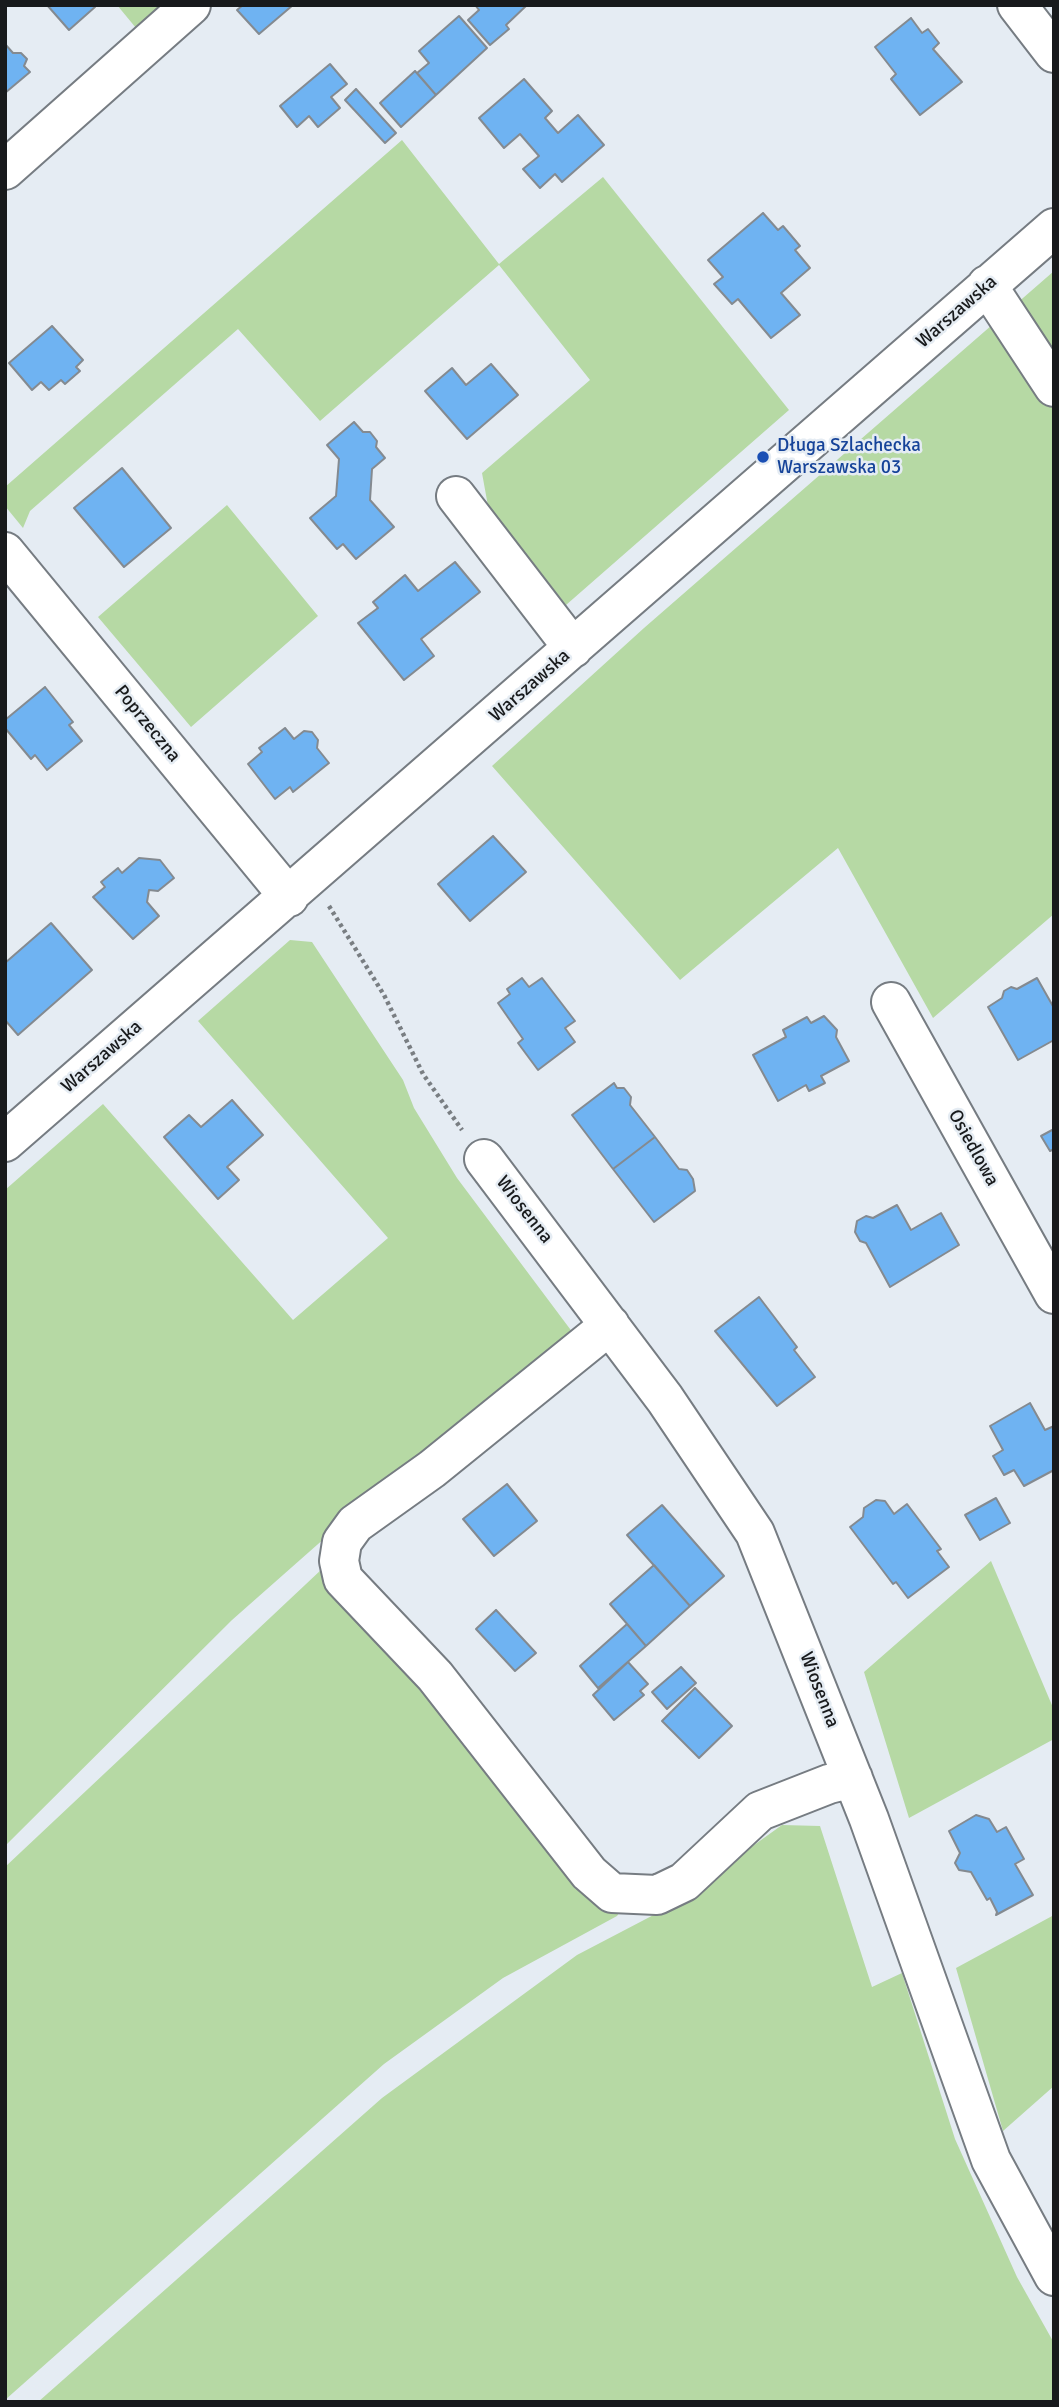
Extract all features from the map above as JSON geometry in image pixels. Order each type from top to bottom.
[{"type":"street","points":[[5,170],[191,5]]},
{"type":"street","points":[[1017,5],[1054,53]]},
{"type":"street","name":"Warszawska","points":[[5,1142],[1054,228]]},
{"type":"street","points":[[987,285],[1054,387]]},
{"type":"street","points":[[456,496],[573,648]]},
{"type":"street","name":"Poprzeczna","points":[[5,552],[298,889]]},
{"type":"street","name":"Osiedlowa","points":[[891,1002],[1054,1294]]},
{"type":"street","name":"Wiosenna","points":[[484,1159],[611,1325],[755,1533],[853,1778],[991,2160],[1054,2276]]},
{"type":"street","points":[[611,1325],[432,1469],[355,1524],[342,1542],[339,1561],[343,1580],[435,1676],[589,1873],[612,1893],[657,1895],[684,1882],[760,1811],[829,1784],[853,1778]]},
{"type":"path","points":[[298,889],[324,897],[384,995],[423,1074],[484,1159]]},
{"type":"green space","points":[[117,5],[162,5],[136,28]]},
{"type":"green space","points":[[402,140],[499,264],[603,177],[789,410],[566,605],[488,506],[482,473],[590,380],[499,265],[320,421],[238,329],[30,511],[23,528],[5,506],[5,487]]},
{"type":"green space","points":[[1054,271],[1054,914],[933,1018],[838,848],[680,980],[492,766],[644,628]]},
{"type":"green space","points":[[227,505],[318,616],[191,727],[98,617]]},
{"type":"green space","points":[[290,940],[312,942],[403,1080],[414,1108],[457,1178],[573,1333],[343,1522],[232,1620],[5,1846],[5,1190],[103,1104],[293,1320],[388,1238],[198,1021]]},
{"type":"green space","points":[[991,1561],[1054,1710],[1054,1739],[909,1818],[864,1672]]},
{"type":"green space","points":[[322,1569],[622,1909],[617,1916],[503,1978],[384,2064],[5,2400],[5,1867]]},
{"type":"green space","points":[[782,1825],[820,1826],[872,1987],[902,1973],[955,2139],[1017,2277],[1054,2343],[1054,2402],[38,2402],[382,2098],[577,1955],[665,1909]]},
{"type":"green space","points":[[1054,1915],[1054,2086],[1003,2131],[956,1968]]},
{"type":"building","points":[[47,5],[93,5],[95,7],[69,30]]},
{"type":"building","points":[[243,5],[293,5],[259,34],[237,10]]},
{"type":"building","points":[[475,5],[527,5],[506,25],[509,29],[490,45],[468,20],[479,10]]},
{"type":"building","points":[[459,16],[487,48],[436,95],[417,73],[429,63],[419,51]]},
{"type":"building","points":[[911,18],[922,33],[928,29],[939,43],[933,49],[962,82],[920,115],[891,79],[896,74],[875,47]]},
{"type":"building","points":[[5,44],[13,53],[21,53],[27,59],[24,66],[30,72],[5,93]]},
{"type":"building","points":[[330,64],[347,84],[331,97],[340,108],[318,127],[309,116],[297,127],[280,106]]},
{"type":"building","points":[[415,71],[436,95],[401,127],[380,103]]},
{"type":"building","points":[[524,79],[552,111],[545,118],[558,133],[578,115],[604,145],[562,182],[555,174],[540,188],[523,169],[539,156],[520,134],[504,148],[479,118]]},
{"type":"building","points":[[356,89],[396,133],[385,143],[345,100]]},
{"type":"building","points":[[763,213],[778,230],[783,226],[800,246],[795,250],[810,268],[781,293],[800,315],[771,338],[738,299],[732,304],[714,284],[723,277],[708,260]]},
{"type":"building","points":[[52,326],[83,360],[76,367],[80,371],[65,384],[61,380],[49,390],[41,382],[32,390],[9,363]]},
{"type":"building","points":[[491,364],[518,395],[467,439],[425,391],[452,368],[466,385]]},
{"type":"building","points":[[354,422],[363,432],[370,432],[377,441],[376,447],[385,458],[372,469],[370,500],[394,527],[356,559],[343,544],[337,549],[310,518],[336,496],[339,459],[327,445]]},
{"type":"building","points":[[122,468],[171,528],[124,567],[74,508]]},
{"type":"building","points":[[455,562],[480,592],[421,639],[434,656],[404,680],[358,623],[378,608],[373,602],[405,575],[418,591]]},
{"type":"building","points":[[45,687],[73,722],[69,725],[82,741],[47,770],[35,755],[31,759],[5,728],[5,720]]},
{"type":"building","points":[[285,728],[294,739],[304,731],[312,732],[318,740],[317,748],[329,763],[293,792],[290,787],[275,799],[248,764],[262,752],[259,748]]},
{"type":"building","points":[[493,836],[526,872],[470,921],[438,884]]},
{"type":"building","points":[[139,858],[160,860],[174,878],[158,891],[149,890],[147,902],[159,916],[133,939],[93,897],[105,887],[101,882],[118,868],[122,873]]},
{"type":"building","points":[[51,923],[92,970],[18,1035],[5,1020],[5,963]]},
{"type":"building","points":[[522,978],[529,987],[542,978],[575,1021],[565,1028],[575,1042],[538,1070],[518,1043],[523,1039],[498,1003],[510,994],[507,989]]},
{"type":"building","points":[[1037,978],[1054,1008],[1054,1040],[1018,1060],[988,1007],[1002,998],[1004,991],[1011,987],[1017,989]]},
{"type":"building","points":[[824,1016],[837,1030],[836,1037],[849,1061],[821,1076],[825,1083],[809,1091],[806,1085],[778,1101],[753,1055],[786,1037],[783,1030],[807,1017],[811,1023]]},
{"type":"building","points":[[614,1083],[617,1088],[624,1088],[631,1097],[630,1105],[655,1137],[613,1169],[572,1115]]},
{"type":"building","points":[[232,1100],[263,1135],[227,1167],[239,1180],[218,1199],[164,1137],[189,1115],[201,1127]]},
{"type":"building","points":[[1054,1129],[1054,1149],[1050,1151],[1041,1136]]},
{"type":"building","points":[[655,1137],[679,1169],[687,1170],[693,1179],[695,1191],[654,1222],[613,1169]]},
{"type":"building","points":[[897,1205],[911,1230],[941,1213],[959,1245],[890,1287],[866,1243],[860,1241],[855,1232],[857,1221],[866,1216],[873,1218]]},
{"type":"building","points":[[759,1297],[797,1347],[794,1350],[815,1377],[777,1406],[715,1331]]},
{"type":"building","points":[[1030,1403],[1045,1430],[1054,1426],[1054,1470],[1024,1486],[1014,1470],[1004,1475],[993,1456],[1003,1450],[990,1426]]},
{"type":"building","points":[[507,1484],[537,1521],[494,1556],[463,1519]]},
{"type":"building","points":[[996,1498],[1010,1523],[980,1540],[965,1515]]},
{"type":"building","points":[[876,1500],[885,1501],[894,1514],[907,1504],[941,1549],[937,1551],[949,1567],[908,1598],[896,1582],[893,1584],[850,1527],[863,1517],[864,1508]]},
{"type":"building","points":[[662,1505],[724,1576],[690,1606],[627,1535]]},
{"type":"building","points":[[654,1565],[690,1606],[646,1646],[610,1604]]},
{"type":"building","points":[[496,1610],[536,1653],[515,1671],[476,1629]]},
{"type":"building","points":[[627,1624],[646,1646],[598,1688],[580,1666]]},
{"type":"building","points":[[628,1662],[648,1684],[640,1691],[644,1695],[614,1720],[593,1695]]},
{"type":"building","points":[[681,1667],[696,1683],[667,1709],[652,1692]]},
{"type":"building","points":[[695,1688],[732,1726],[699,1758],[662,1721]]},
{"type":"building","points":[[976,1815],[989,1819],[997,1832],[1006,1827],[1024,1859],[1015,1864],[1033,1895],[996,1915],[990,1898],[987,1900],[971,1872],[959,1870],[955,1863],[960,1853],[949,1831]]},
{"type":"place","name":"Długa Szlachecka Warszawska 03","points":[[763,457]]}]
